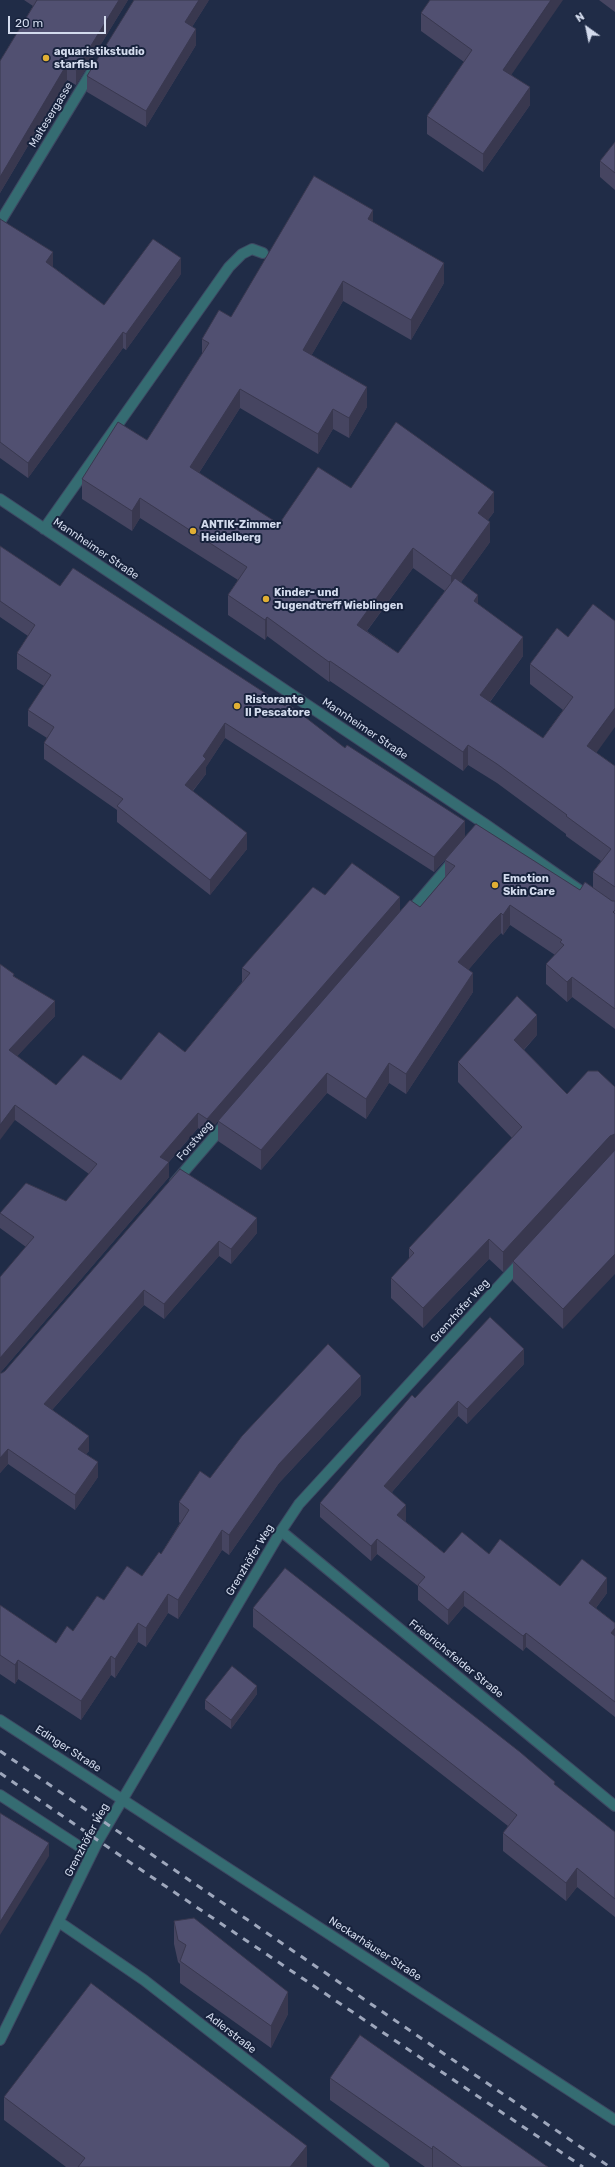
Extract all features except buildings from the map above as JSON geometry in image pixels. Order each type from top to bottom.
[{"type":"street","name":"Maltesergasse","points":[[0,222],[99,60]]},
{"type":"street","points":[[44,529],[230,267],[242,254],[252,249],[263,253]]},
{"type":"street","name":"Mannheimer Straße","points":[[0,499],[482,827],[595,902]]},
{"type":"street","points":[[403,920],[459,854]]},
{"type":"street","name":"Forstweg","points":[[168,1190],[236,1112]]},
{"type":"street","name":"Grenzhöfer Weg","points":[[0,2040],[91,1854],[281,1531],[299,1504],[526,1257]]},
{"type":"street","name":"Friedrichsfelder Straße","points":[[281,1531],[615,1806]]},
{"type":"street","name":"Edinger Straße","points":[[0,1720],[122,1799]]},
{"type":"street","points":[[0,1795],[91,1854]]},
{"type":"street","name":"Neckarhäuser Straße","points":[[122,1799],[615,2120]]},
{"type":"street","name":"Adlerstraße","points":[[59,1922],[144,1980],[384,2167]]},
{"type":"railway","points":[[0,1751],[610,2167]]},
{"type":"railway","points":[[0,1773],[128,1861],[583,2167]]},
{"type":"place","name":"aquaristikstudio starfish","points":[[46,58]]},
{"type":"place","name":"ANTIK-Zimmer Heidelberg","points":[[193,531]]},
{"type":"place","name":"Kinder- und Jugendtreff Wieblingen","points":[[266,599]]},
{"type":"place","name":"Ristorante Il Pescatore","points":[[237,706]]},
{"type":"place","name":"Emotion Skin Care","points":[[495,885]]}]
